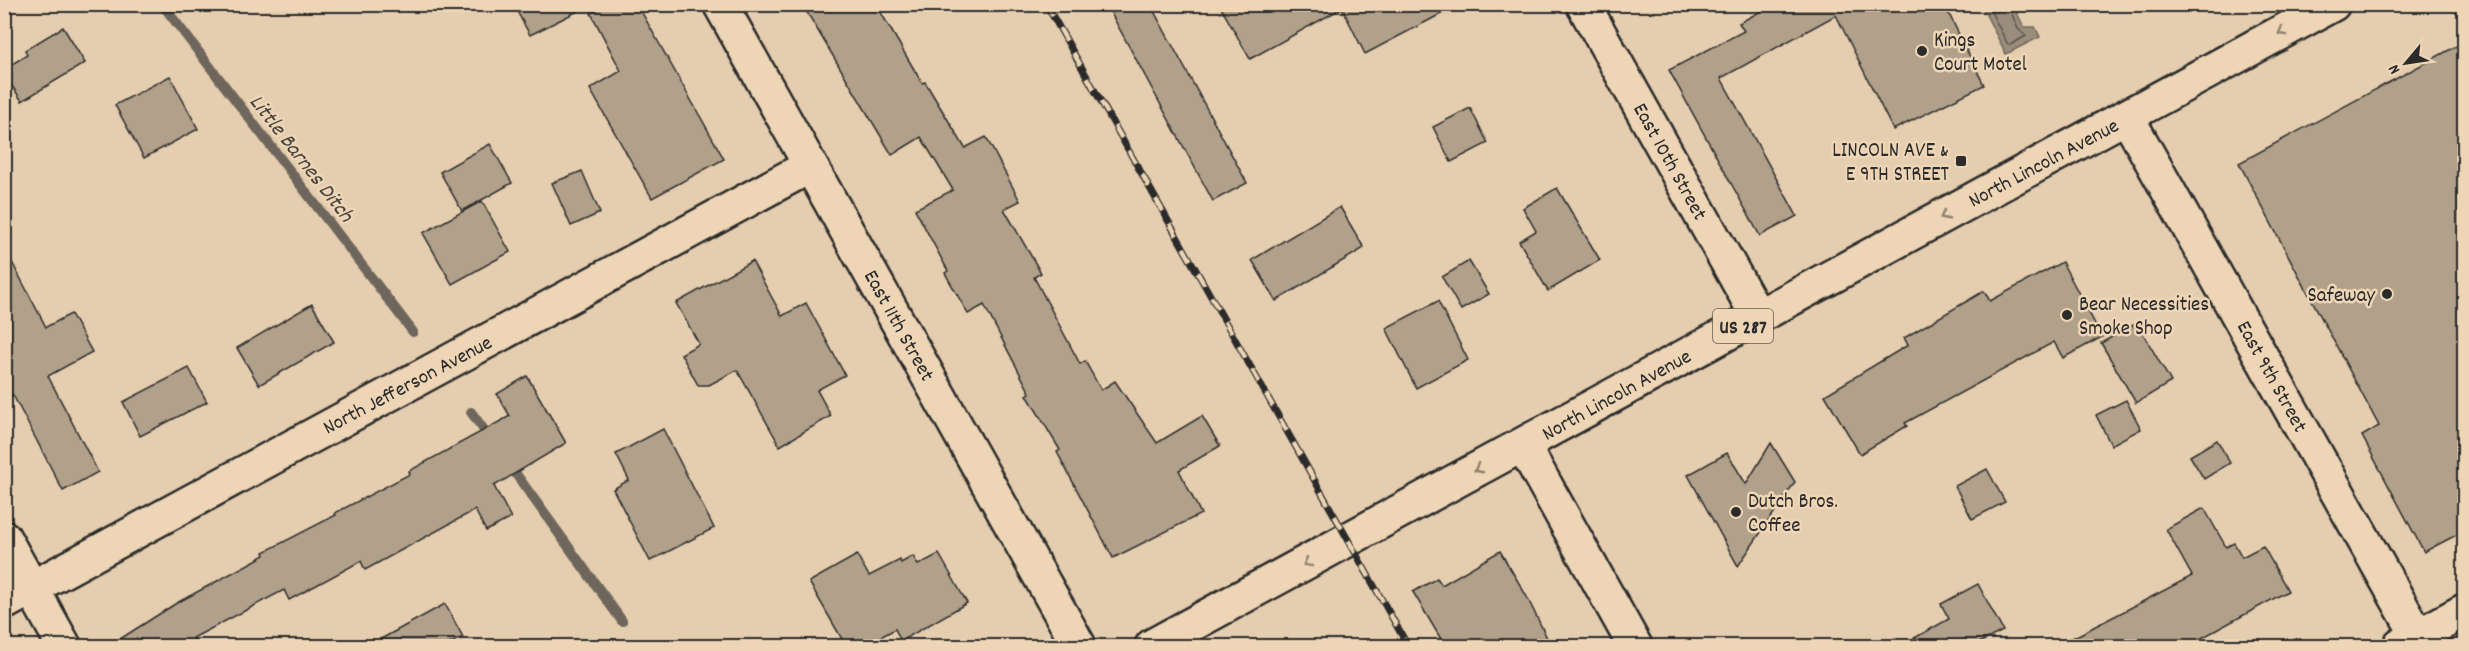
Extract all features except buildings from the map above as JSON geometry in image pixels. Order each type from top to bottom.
[{"type":"main road","name":"East 11th Street","points":[[720,4],[1079,646]]},
{"type":"main road","name":"East 10th Street","points":[[1583,4],[1758,317]]},
{"type":"main road","name":"North Lincoln Avenue","points":[[1152,646],[2333,4]]},
{"type":"main road","name":"East 9th Street","points":[[2127,117],[2409,641]]},
{"type":"main road","name":"North Jefferson Avenue","points":[[18,595],[810,165]]},
{"type":"main road","points":[[1523,445],[1635,646]]},
{"type":"main road","points":[[4,538],[18,595],[64,646]]},
{"type":"main road","points":[[2409,641],[2464,611]]},
{"type":"water","points":[[1981,5],[2013,5],[2024,27],[2035,27],[2040,37],[2006,54]]},
{"type":"waterway","name":"Little Barnes Ditch","points":[[162,4],[413,332]]},
{"type":"waterway","name":"Little Barnes Ditch","points":[[471,412],[492,441]]},
{"type":"waterway","name":"Little Barnes Ditch","points":[[508,463],[622,621]]},
{"type":"railway","points":[[1046,4],[1408,646]]},
{"type":"place","name":"Kings Court Motel","points":[[1922,51]]},
{"type":"place","name":"LINCOLN AVE & E 9TH STREET","points":[[1961,161]]},
{"type":"place","name":"Safeway","points":[[2387,294]]},
{"type":"place","name":"Bear Necessities Smoke Shop","points":[[2067,315]]},
{"type":"place","name":"Dutch Bros. Coffee","points":[[1736,512]]}]
